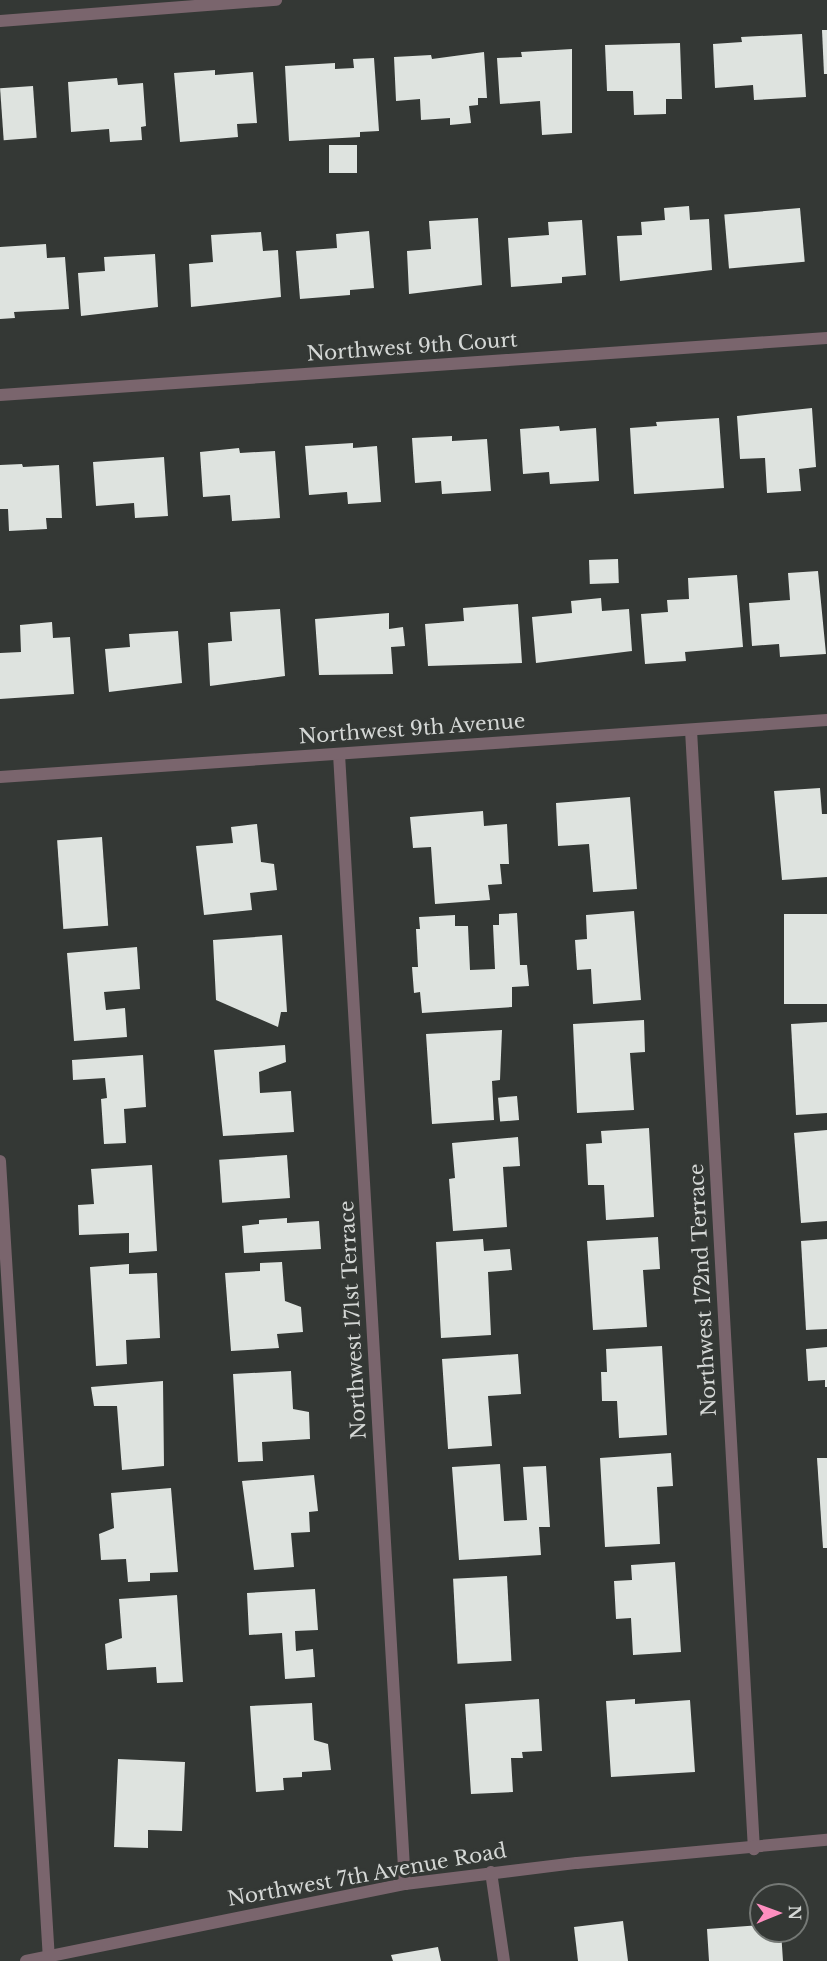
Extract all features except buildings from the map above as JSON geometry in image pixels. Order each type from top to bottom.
[{"type":"street","points":[[0,21],[276,0]]},
{"type":"street","name":"Northwest 9th Court","points":[[0,395],[827,338]]},
{"type":"street","name":"Northwest 9th Avenue","points":[[0,777],[827,720]]},
{"type":"street","name":"Northwest 172nd Terrace","points":[[691,729],[754,1849]]},
{"type":"street","name":"Northwest 171st Terrace","points":[[339,754],[405,1884]]},
{"type":"street","points":[[0,1161],[49,1957]]},
{"type":"street","name":"Northwest 7th Avenue Road","points":[[26,1961],[405,1884],[491,1872],[754,1849],[827,1840]]},
{"type":"street","points":[[491,1872],[504,1961]]}]
